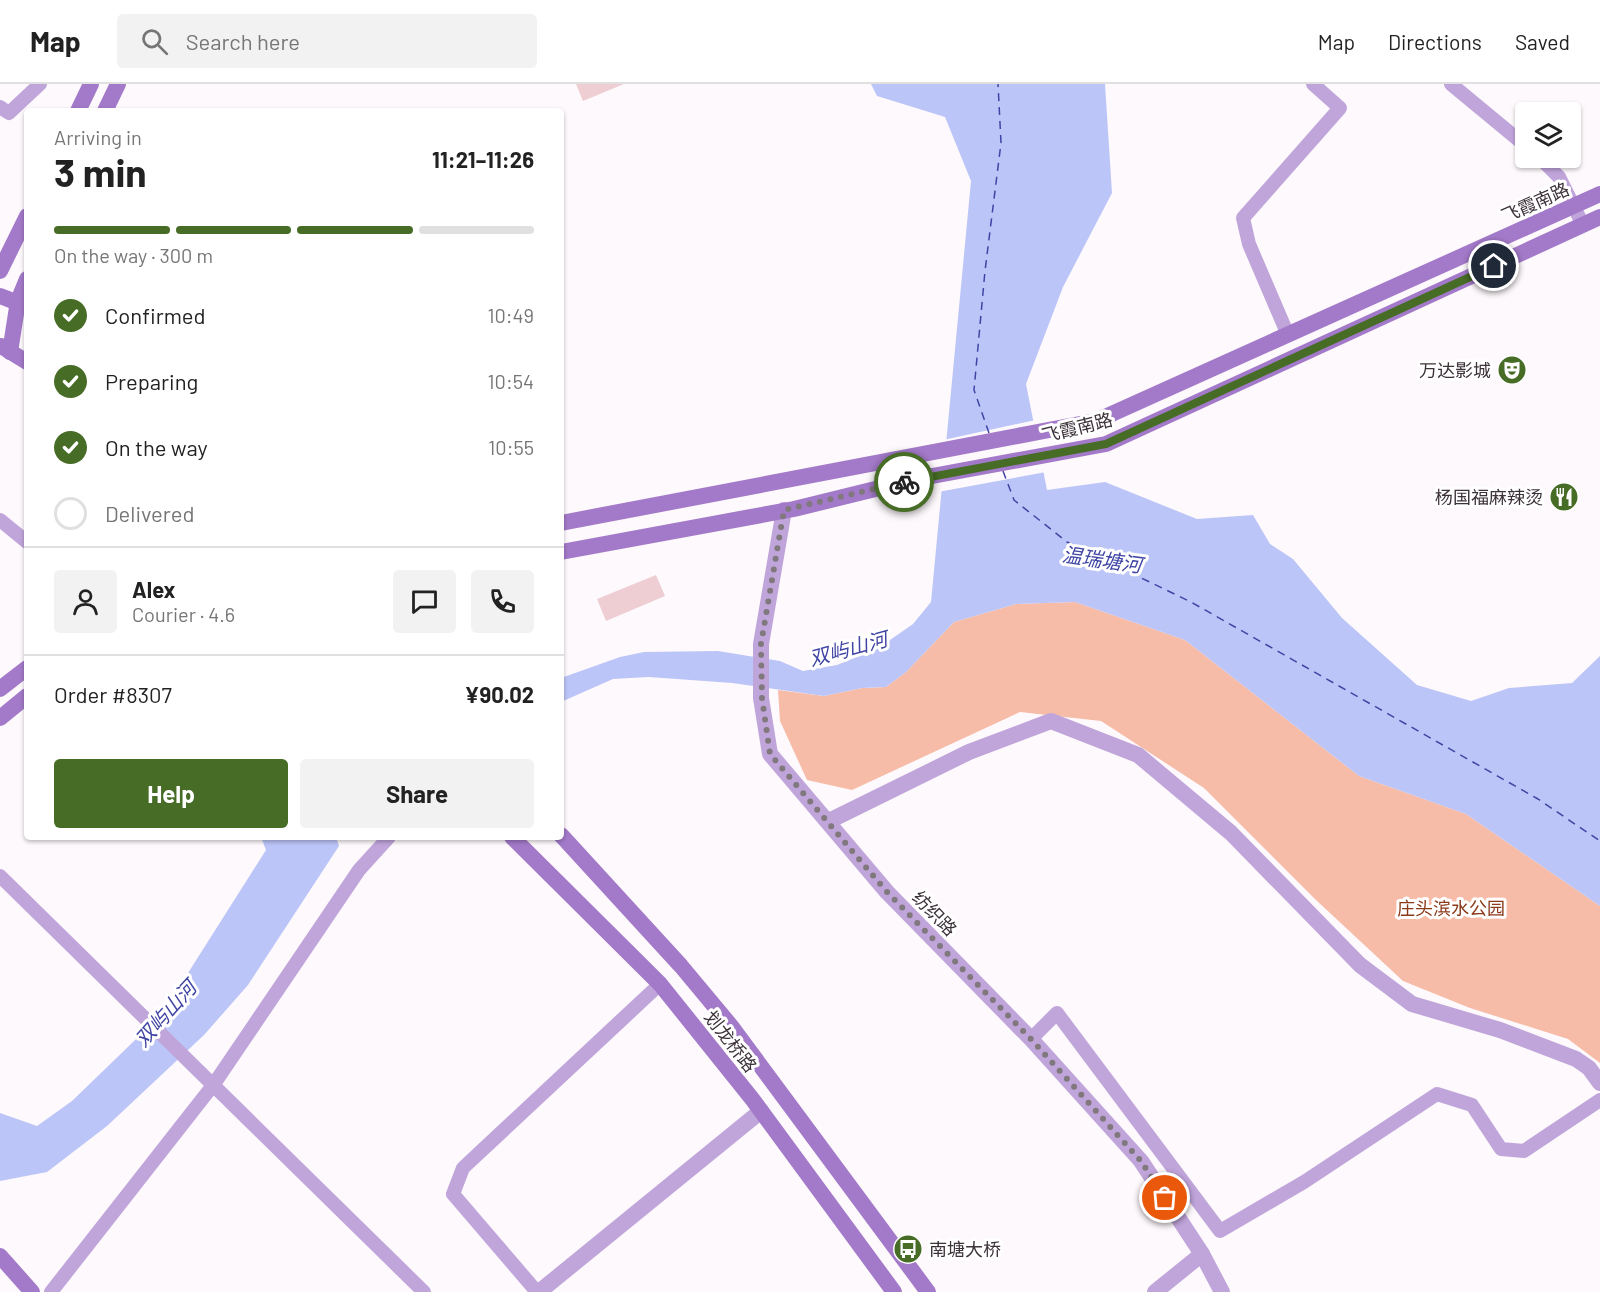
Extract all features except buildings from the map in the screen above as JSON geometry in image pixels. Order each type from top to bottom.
[{"type":"main road","points":[[79,108],[91,84]]},
{"type":"main road","points":[[106,108],[118,84]]},
{"type":"main road","name":"飞霞南路","points":[[564,522],[1096,421],[1600,194]]},
{"type":"main road","name":"飞霞南路","points":[[564,551],[784,510],[916,479],[1106,444],[1600,217]]},
{"type":"main road","points":[[0,271],[24,222]]},
{"type":"main road","points":[[0,296],[23,304],[5,348],[24,360]]},
{"type":"main road","points":[[0,689],[24,670]]},
{"type":"main road","points":[[0,718],[24,698]]},
{"type":"main road","name":"划龙桥路","points":[[564,838],[681,966],[731,1026],[928,1292]]},
{"type":"main road","name":"划龙桥路","points":[[515,840],[660,984],[760,1111],[894,1292]]},
{"type":"main road","points":[[0,1256],[32,1292]]},
{"type":"street","points":[[0,107],[9,113],[40,84]]},
{"type":"street","points":[[1288,335],[1249,244],[1243,218],[1340,108],[1313,84]]},
{"type":"street","points":[[1451,84],[1515,137]]},
{"type":"street","points":[[1550,168],[1559,177],[1583,225]]},
{"type":"street","name":"纺织路","points":[[784,510],[761,644],[762,698],[770,754],[830,821],[887,892],[1031,1039],[1141,1161],[1202,1254],[1221,1292]]},
{"type":"street","points":[[0,520],[24,540]]},
{"type":"street","points":[[830,821],[969,752],[1051,722],[1138,755],[1231,833],[1360,964],[1412,1004],[1500,1030],[1576,1059],[1589,1068],[1600,1083]]},
{"type":"street","points":[[51,1292],[214,1084],[359,870],[386,840]]},
{"type":"street","points":[[0,876],[424,1292]]},
{"type":"street","points":[[660,984],[463,1168],[453,1194],[538,1292],[760,1111]]},
{"type":"street","points":[[1031,1039],[1057,1013],[1221,1232],[1304,1182],[1437,1094],[1472,1105],[1501,1149],[1524,1150],[1600,1100]]},
{"type":"street","points":[[1155,1292],[1202,1254]]},
{"type":"green space","name":"庄头滨水公园","points":[[1075,602],[1185,640],[1359,776],[1466,814],[1600,906],[1600,1063],[1568,1039],[1470,1008],[1403,981],[1316,900],[1204,788],[1101,721],[1020,712],[852,790],[807,780],[780,721],[778,690],[824,696],[862,688],[886,687],[906,672],[954,622],[1016,604]]},
{"type":"water","name":"温瑞塘河","points":[[871,84],[1105,84],[1112,193],[1063,287],[1026,384],[1047,490],[1105,482],[1197,519],[1253,515],[1270,544],[1293,559],[1342,618],[1417,685],[1471,701],[1509,688],[1572,683],[1600,656],[1600,906],[1466,814],[1359,776],[1185,640],[1075,602],[1016,604],[954,622],[906,672],[886,687],[862,688],[824,696],[732,683],[649,677],[613,679],[564,701],[564,677],[620,657],[644,652],[718,651],[780,661],[803,671],[837,665],[877,649],[913,624],[931,602],[971,181],[945,117],[877,96]]},
{"type":"water","name":"双屿山河","points":[[262,840],[337,840],[339,846],[248,985],[204,1035],[107,1126],[47,1172],[0,1181],[0,1113],[37,1126],[72,1101],[162,1014],[266,850]]},
{"type":"pier","points":[[1036,420],[1046,472],[938,492],[943,440]]},
{"type":"ferry route","points":[[989,433],[974,390],[985,271],[1001,143],[998,84]]},
{"type":"ferry route","points":[[1003,471],[1014,500],[1067,542],[1191,602],[1538,799],[1600,841]]},
{"type":"way so far","points":[[904,482],[784,510],[761,644],[762,698],[770,754],[830,821],[887,892],[1031,1039],[1141,1161],[1165,1198]]},
{"type":"place","name":"万达影城","points":[[1512,370]]},
{"type":"place","name":"杨国福麻辣烫","points":[[1564,497]]},
{"type":"place","name":"南塘大桥","points":[[908,1249]]},
{"type":"route","points":[[904,482],[1106,444],[1494,266]]}]
